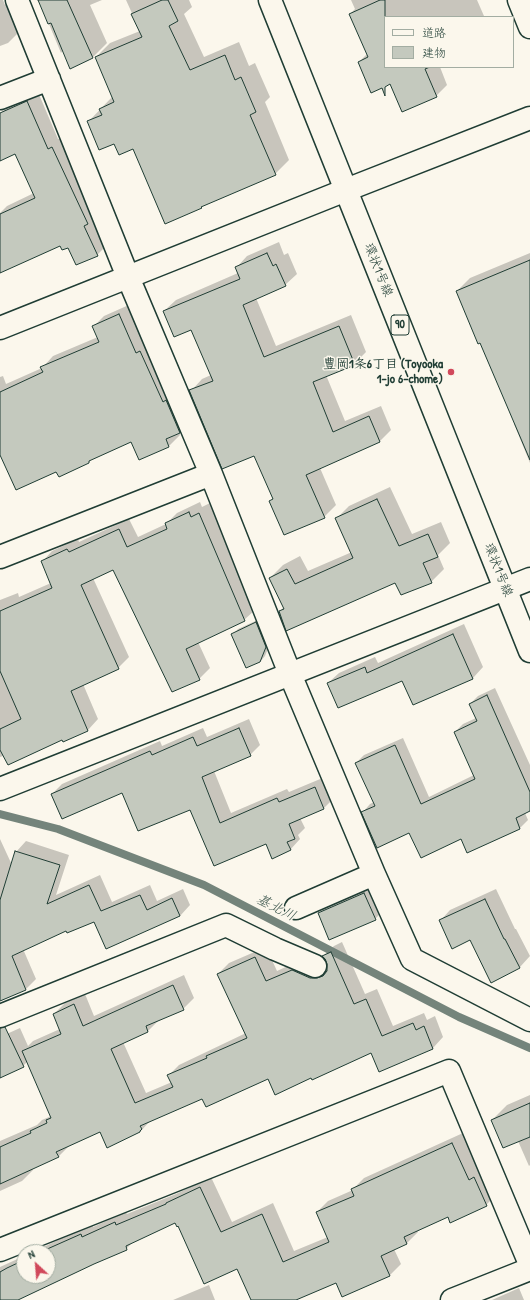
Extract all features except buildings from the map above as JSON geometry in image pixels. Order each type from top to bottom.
[{"type":"street","points":[[17,0],[128,277],[211,474],[290,674],[374,874],[412,959],[530,1020]]},
{"type":"street","name":"環状1号線","points":[[270,0],[530,651]]},
{"type":"street","points":[[519,0],[530,27]]},
{"type":"street","points":[[0,98],[49,79]]},
{"type":"street","points":[[0,328],[530,118]]},
{"type":"street","points":[[0,557],[211,474]]},
{"type":"street","points":[[0,789],[530,579]]},
{"type":"street","points":[[296,908],[374,874]]},
{"type":"street","points":[[0,1016],[226,925],[275,949],[315,966]]},
{"type":"street","points":[[0,1250],[449,1071],[530,1264]]},
{"type":"street","points":[[452,1300],[530,1269]]},
{"type":"waterway","name":"基北川","points":[[0,814],[58,829],[204,885],[459,1017],[530,1048]]},
{"type":"place","name":"豊岡1条6丁目 (Toyooka 1-jo 6-chome)","points":[[451,372]]}]
